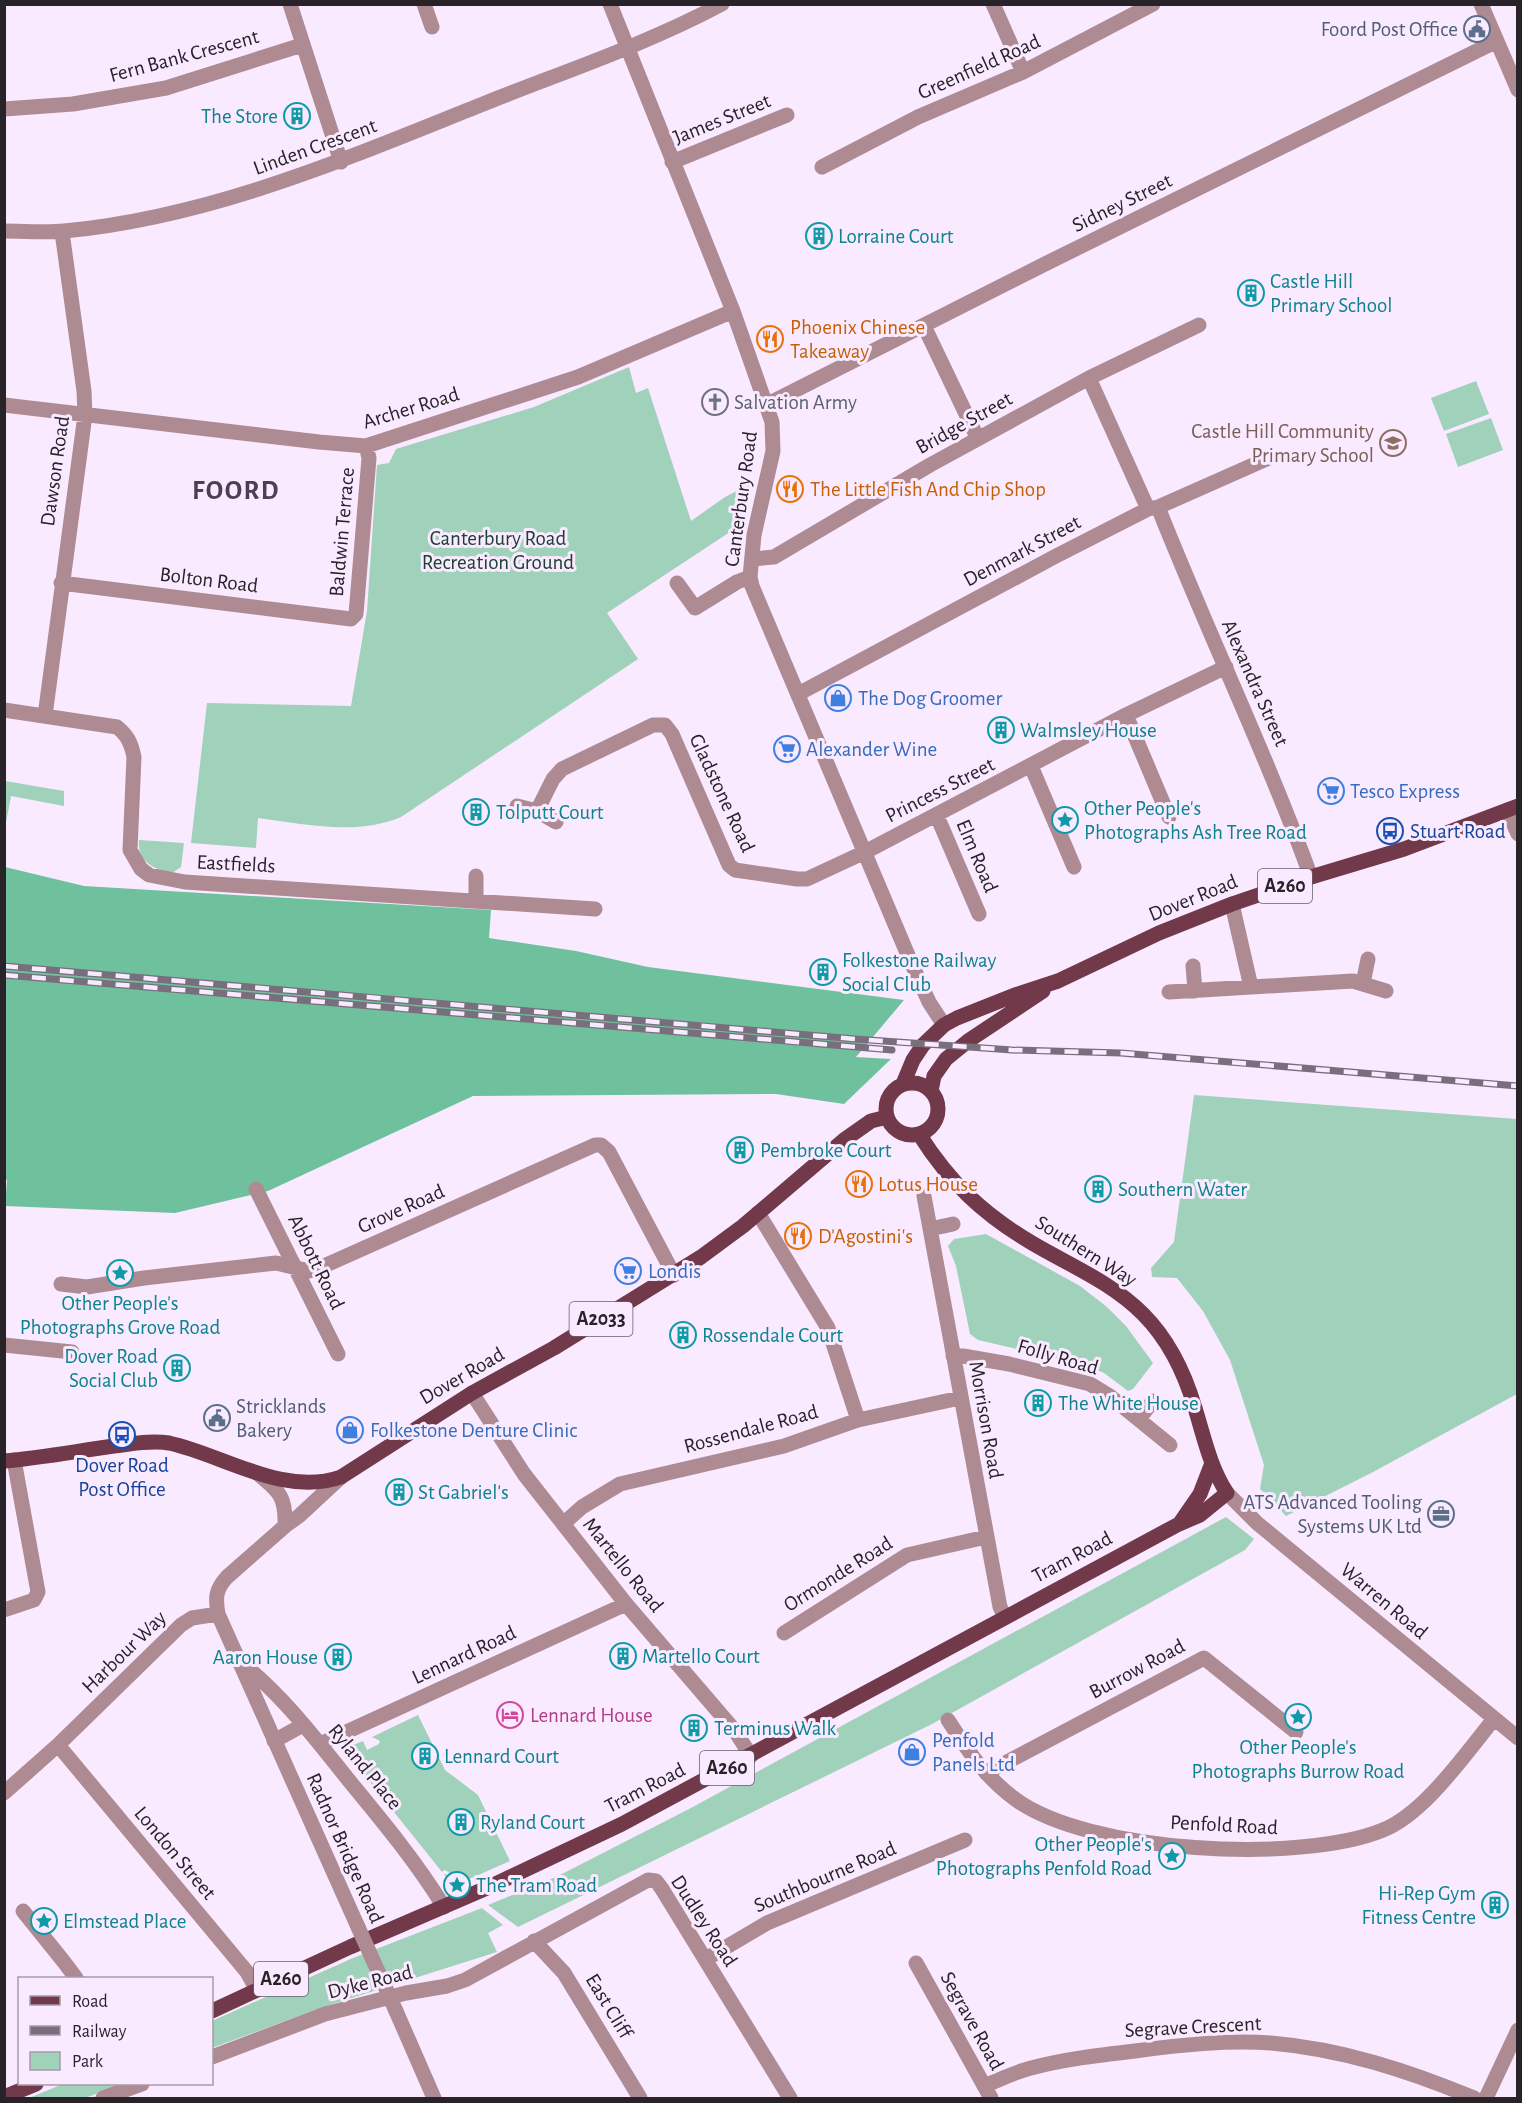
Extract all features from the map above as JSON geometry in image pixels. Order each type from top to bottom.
[{"type":"main road","name":"Dover Road","points":[[903,1084],[912,1060],[930,1038],[957,1018],[1058,981],[1159,933],[1232,904],[1404,849],[1512,808]]},
{"type":"main road","name":"Dover Road","points":[[931,1091],[934,1076],[945,1059],[1058,981]]},
{"type":"main road","points":[[918,1083],[931,1091],[936,1098],[937,1116],[934,1124],[927,1131],[919,1134],[903,1134],[890,1124],[885,1109],[890,1094],[903,1084],[918,1083]]},
{"type":"main road","name":"Dover Road","points":[[9,1461],[158,1442],[191,1449],[257,1473],[308,1482],[341,1477],[472,1394],[674,1275],[758,1213],[860,1128],[871,1121],[887,1117]]},
{"type":"main road","name":"Southern Way","points":[[919,1134],[957,1187],[974,1202],[1033,1244],[1084,1270],[1116,1290],[1144,1315],[1169,1347],[1182,1372],[1212,1463],[1227,1493]]},
{"type":"main road","name":"Tram Road","points":[[1179,1524],[1200,1494],[1212,1463]]},
{"type":"main road","name":"Tram Road","points":[[213,2011],[622,1824],[1005,1617],[1200,1515],[1227,1493]]},
{"type":"main road","points":[[4,2097],[34,2085]]},
{"type":"street","points":[[290,4],[341,162]]},
{"type":"street","points":[[424,4],[432,27]]},
{"type":"street","name":"Canterbury Road","points":[[610,4],[733,311],[766,405],[774,436],[773,451],[754,535],[750,577],[754,593],[929,1002],[944,1026]]},
{"type":"street","name":"Linden Crescent","points":[[4,231],[62,231],[172,213],[248,194],[341,162],[627,48],[686,23],[722,4]]},
{"type":"street","points":[[993,4],[1023,72]]},
{"type":"street","name":"Greenfield Road","points":[[822,167],[918,117],[1023,72],[1153,4]]},
{"type":"street","points":[[1481,4],[1497,41],[1512,59],[1518,90]]},
{"type":"street","name":"Sidney Street","points":[[766,405],[1049,262],[1497,41]]},
{"type":"street","name":"Fern Bank Crescent","points":[[4,109],[73,104],[166,88],[302,45]]},
{"type":"street","name":"James Street","points":[[672,162],[787,115]]},
{"type":"street","name":"Dawson Road","points":[[45,716],[85,415],[84,391],[62,231]]},
{"type":"street","name":"Archer Road","points":[[4,405],[366,446],[578,377],[733,311]]},
{"type":"street","name":"Bridge Street","points":[[752,559],[774,557],[930,465],[1089,378],[1198,325]]},
{"type":"street","points":[[924,326],[978,439]]},
{"type":"street","name":"Alexandra Street","points":[[1089,378],[1153,508],[1226,667],[1311,877]]},
{"type":"street","name":"Baldwin Terrace","points":[[351,619],[356,614],[364,526],[369,458],[366,446]]},
{"type":"street","name":"Denmark Street","points":[[798,694],[1056,556],[1153,508],[1271,457]]},
{"type":"street","points":[[677,583],[695,608],[737,582],[750,577]]},
{"type":"street","name":"Bolton Road","points":[[61,583],[351,619]]},
{"type":"street","name":"Princess Street","points":[[865,852],[1126,715],[1226,667]]},
{"type":"street","name":"Eastfields","points":[[4,710],[117,727],[127,736],[134,757],[130,850],[141,869],[149,875],[185,882],[595,909]]},
{"type":"street","points":[[1126,715],[1169,817]]},
{"type":"street","name":"Gladstone Road","points":[[537,811],[553,778],[562,769],[653,725],[664,724],[672,734],[729,865],[735,870],[807,879],[865,852]]},
{"type":"street","points":[[1031,766],[1074,867]]},
{"type":"street","points":[[516,806],[537,811],[556,822]]},
{"type":"street","points":[[1512,808],[1518,834]]},
{"type":"street","name":"Elm Road","points":[[937,816],[979,914]]},
{"type":"street","points":[[476,876],[476,901]]},
{"type":"street","points":[[1232,904],[1251,987]]},
{"type":"street","points":[[1363,983],[1368,959]]},
{"type":"street","points":[[1193,966],[1195,991]]},
{"type":"street","points":[[1169,992],[1353,981],[1386,991]]},
{"type":"street","name":"Grove Road","points":[[61,1284],[87,1287],[276,1263],[309,1271],[317,1269],[595,1145],[601,1145],[609,1152],[674,1275]]},
{"type":"street","name":"Abbott Road","points":[[256,1189],[338,1354]]},
{"type":"street","name":"Morrison Road","points":[[924,1196],[986,1537],[1000,1607],[1005,1617]]},
{"type":"street","points":[[758,1213],[828,1328],[858,1420]]},
{"type":"street","points":[[930,1229],[954,1224]]},
{"type":"street","points":[[4,1345],[72,1353]]},
{"type":"street","name":"Folly Road","points":[[953,1356],[1009,1364],[1090,1384],[1139,1419],[1170,1445]]},
{"type":"street","name":"Martello Road","points":[[472,1394],[524,1474],[626,1604],[735,1731],[751,1756]]},
{"type":"street","name":"Rossendale Road","points":[[563,1524],[582,1507],[620,1484],[784,1446],[858,1420],[960,1398]]},
{"type":"street","points":[[1139,1419],[1153,1401]]},
{"type":"street","points":[[4,1610],[34,1600],[38,1592],[9,1461]]},
{"type":"street","points":[[257,1473],[281,1496],[285,1510],[285,1526]]},
{"type":"street","points":[[218,1614],[215,1599],[220,1584],[341,1477]]},
{"type":"street","name":"Warren Road","points":[[1227,1493],[1257,1523],[1518,1738]]},
{"type":"street","name":"Ormonde Road","points":[[784,1633],[907,1555],[986,1537]]},
{"type":"street","name":"Lennard Road","points":[[320,1744],[626,1604]]},
{"type":"street","name":"Radnor Bridge Road","points":[[218,1614],[242,1663],[274,1741],[434,2098]]},
{"type":"street","name":"Harbour Way","points":[[4,1793],[58,1745],[181,1625],[192,1618],[218,1614]]},
{"type":"street","name":"Burrow Road","points":[[986,1773],[1204,1658],[1296,1731]]},
{"type":"street","name":"Ryland Place","points":[[242,1663],[264,1681],[320,1744],[416,1863],[444,1907]]},
{"type":"street","name":"Penfold Road","points":[[948,1720],[972,1758],[986,1773],[1016,1800],[1035,1811],[1095,1833],[1206,1848],[1267,1850],[1318,1846],[1358,1838],[1383,1830],[1407,1817],[1422,1805],[1494,1719]]},
{"type":"street","points":[[274,1741],[303,1725]]},
{"type":"street","name":"London Street","points":[[58,1745],[247,1972],[257,1990]]},
{"type":"street","name":"Southbourne Road","points":[[706,1959],[767,1923],[964,1840]]},
{"type":"street","name":"Dudley Road","points":[[534,1941],[648,1880],[656,1881],[790,2098]]},
{"type":"street","points":[[23,1911],[75,1977]]},
{"type":"street","name":"Dyke Road","points":[[213,2057],[325,2014],[465,1980],[534,1941]]},
{"type":"street","name":"East Cliff","points":[[534,1941],[564,1973],[640,2098]]},
{"type":"street","name":"Segrave Road","points":[[916,1963],[987,2092]]},
{"type":"street","points":[[1486,2098],[1518,2030]]},
{"type":"street","name":"Segrave Crescent","points":[[987,2092],[1030,2068],[1096,2055],[1185,2045],[1270,2043],[1323,2050],[1371,2061],[1474,2098]]},
{"type":"street","points":[[103,2098],[139,2085]]},
{"type":"green space","name":"Canterbury Road Recreation Ground","points":[[629,367],[636,393],[648,388],[691,521],[725,497],[750,484],[737,504],[735,517],[739,526],[607,613],[638,659],[401,817],[384,823],[349,827],[330,827],[258,818],[256,848],[191,843],[207,703],[351,706],[367,611],[377,465],[389,463],[396,449],[534,407]]},
{"type":"green space","points":[[1476,381],[1489,414],[1444,431],[1431,398]]},
{"type":"green space","points":[[1491,418],[1503,450],[1458,467],[1446,434]]},
{"type":"green space","points":[[5,781],[64,791],[64,806],[11,796],[5,828]]},
{"type":"green space","points":[[139,840],[184,843],[181,867],[172,873],[153,867],[141,854]]},
{"type":"green space","points":[[5,867],[84,886],[491,910],[489,938],[576,951],[648,967],[904,1000],[856,1057],[891,1059],[844,1104],[776,1094],[473,1096],[268,1191],[175,1213],[5,1206],[7,1180],[4,1179]]},
{"type":"green space","points":[[1194,1095],[1517,1119],[1517,1394],[1286,1516],[1260,1489],[1264,1465],[1230,1360],[1203,1311],[1177,1278],[1152,1277],[1151,1268],[1174,1242]]},
{"type":"green space","points":[[986,1234],[1080,1286],[1107,1307],[1126,1326],[1153,1363],[1133,1389],[1128,1391],[1104,1373],[1086,1365],[978,1340],[970,1334],[956,1266],[948,1246],[954,1239]]},
{"type":"green space","points":[[1226,1517],[1254,1539],[1245,1550],[932,1724],[518,1927],[488,1905],[556,1877],[689,1809]]},
{"type":"green space","points":[[418,1715],[445,1770],[478,1795],[510,1861],[458,1884],[445,1876],[444,1874],[448,1875],[449,1872],[444,1870],[442,1872],[346,1752],[348,1747],[363,1741],[367,1750],[379,1744],[380,1741],[372,1737]]},
{"type":"green space","points":[[482,1908],[503,1925],[488,1933],[497,1952],[320,2008],[213,2048],[213,2021],[353,1958]]},
{"type":"green space","points":[[61,2085],[119,2085],[85,2098],[29,2098]]},
{"type":"railway","points":[[4,966],[855,1039],[1012,1050],[1121,1053],[1518,1086]]},
{"type":"railway","points":[[4,975],[892,1050]]},
{"type":"place","name":"Foord Post Office","points":[[1477,29]]},
{"type":"place","name":"The Store","points":[[297,116]]},
{"type":"place","name":"Lorraine Court","points":[[819,236]]},
{"type":"place","name":"Castle Hill Primary School","points":[[1251,293]]},
{"type":"place","name":"Phoenix Chinese Takeaway","points":[[770,339]]},
{"type":"place","name":"Salvation Army","points":[[715,402]]},
{"type":"place","name":"Castle Hill Community Primary School","points":[[1393,443]]},
{"type":"place","name":"The Little Fish And Chip Shop","points":[[790,489]]},
{"type":"place","name":"The Dog Groomer","points":[[838,698]]},
{"type":"place","name":"Walmsley House","points":[[1001,730]]},
{"type":"place","name":"Alexander Wine","points":[[787,749]]},
{"type":"place","name":"Tesco Express","points":[[1331,791]]},
{"type":"place","name":"Tolputt Court","points":[[476,812]]},
{"type":"place","name":"Other People's Photographs Ash Tree Road","points":[[1065,820]]},
{"type":"place","name":"Stuart Road","points":[[1390,831]]},
{"type":"place","name":"Folkestone Railway Social Club","points":[[823,972]]},
{"type":"place","name":"Pembroke Court","points":[[740,1150]]},
{"type":"place","name":"Lotus House","points":[[859,1184]]},
{"type":"place","name":"Southern Water","points":[[1098,1189]]},
{"type":"place","name":"D'Agostini's","points":[[798,1236]]},
{"type":"place","name":"Londis","points":[[628,1271]]},
{"type":"place","name":"Other People's Photographs Grove Road","points":[[120,1273]]},
{"type":"place","name":"Rossendale Court","points":[[683,1335]]},
{"type":"place","name":"Dover Road Social Club","points":[[177,1368]]},
{"type":"place","name":"The White House","points":[[1038,1403]]},
{"type":"place","name":"Stricklands Bakery","points":[[217,1418]]},
{"type":"place","name":"Folkestone Denture Clinic","points":[[350,1430]]},
{"type":"place","name":"Dover Road Post Office","points":[[122,1435]]},
{"type":"place","name":"St Gabriel's","points":[[399,1492]]},
{"type":"place","name":"ATS Advanced Tooling Systems UK Ltd","points":[[1441,1514]]},
{"type":"place","name":"Martello Court","points":[[623,1656]]},
{"type":"place","name":"Aaron House","points":[[338,1657]]},
{"type":"place","name":"Lennard House","points":[[510,1715]]},
{"type":"place","name":"Other People's Photographs Burrow Road","points":[[1298,1717]]},
{"type":"place","name":"Terminus Walk","points":[[694,1728]]},
{"type":"place","name":"Penfold Panels Ltd","points":[[912,1752]]},
{"type":"place","name":"Lennard Court","points":[[425,1756]]},
{"type":"place","name":"Ryland Court","points":[[461,1822]]},
{"type":"place","name":"Other People's Photographs Penfold Road","points":[[1172,1856]]},
{"type":"place","name":"The Tram Road","points":[[457,1885]]},
{"type":"place","name":"Hi-Rep Gym Fitness Centre","points":[[1495,1905]]},
{"type":"place","name":"Elmstead Place","points":[[44,1921]]},
{"type":"district","name":"FOORD","points":[[236,490]]}]
